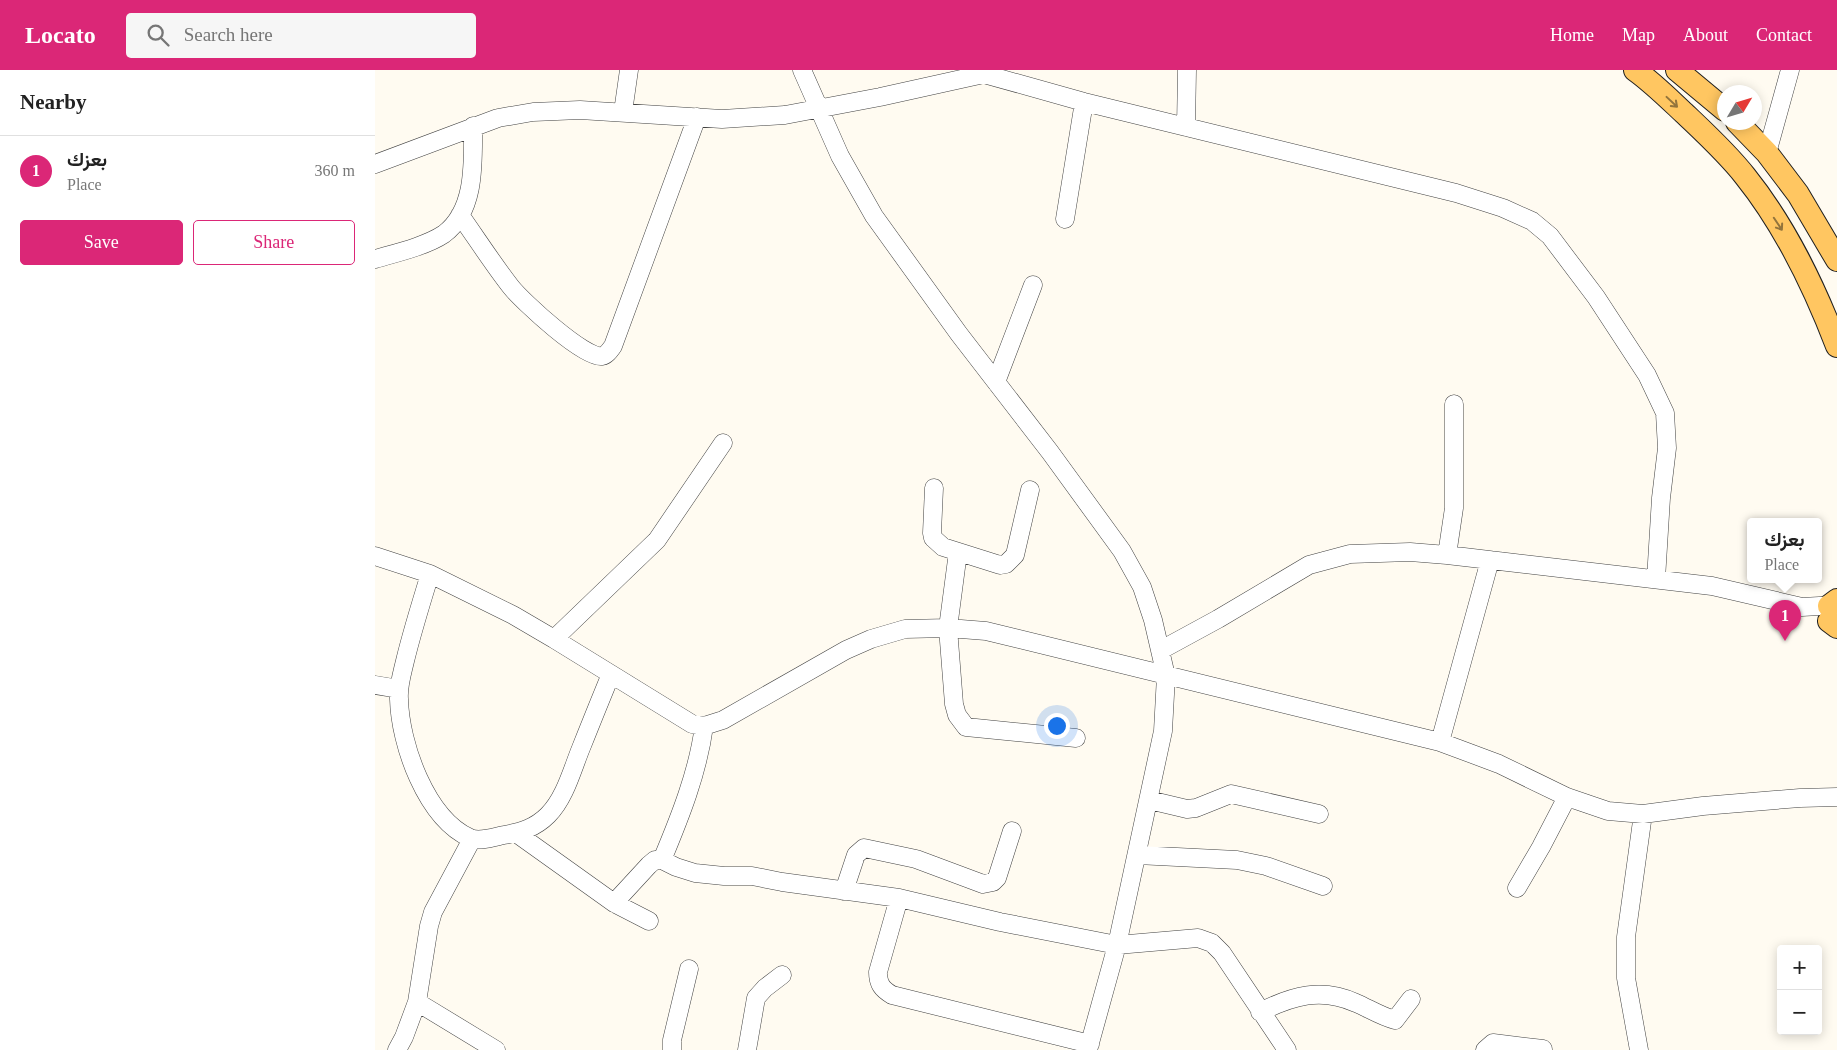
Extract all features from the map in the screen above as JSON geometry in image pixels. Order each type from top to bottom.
[{"type":"main road","points":[[1635,70],[1648,79],[1700,128],[1745,176],[1786,236],[1817,295],[1837,346]]},
{"type":"main road","points":[[1677,70],[1717,103]]},
{"type":"main road","points":[[1745,130],[1767,153],[1798,194],[1835,254]]},
{"type":"street","points":[[623,112],[629,70]]},
{"type":"street","points":[[803,70],[819,110],[841,156],[874,216],[909,266],[1050,452],[1122,551],[1142,587],[1161,650],[1166,676],[1163,731],[1149,800],[1117,945],[1089,1047],[892,995],[883,989],[878,981],[878,972],[899,898]]},
{"type":"street","points":[[1186,127],[1187,70]]},
{"type":"street","points":[[1767,153],[1791,70]]},
{"type":"street","points":[[375,164],[411,152],[473,126],[498,118],[533,112],[580,110],[722,119],[756,117],[819,110],[987,72],[1084,102],[1456,193],[1503,208],[1533,221],[1550,236],[1580,273],[1647,375],[1665,413],[1667,448],[1661,498],[1656,579]]},
{"type":"street","points":[[1065,219],[1084,102]]},
{"type":"street","points":[[459,215],[511,287],[525,302],[542,318],[581,347],[597,356],[603,356],[613,346],[697,117]]},
{"type":"street","points":[[375,259],[443,234],[459,215],[471,186],[473,126]]},
{"type":"street","points":[[996,382],[1033,285]]},
{"type":"street","points":[[1447,555],[1454,508],[1454,404]]},
{"type":"street","points":[[554,638],[657,540],[723,443]]},
{"type":"street","points":[[934,488],[933,538],[943,547],[1000,565],[1006,564],[1015,555],[1030,490]]},
{"type":"street","points":[[958,552],[948,628],[954,704],[957,715],[966,727],[1076,738]]},
{"type":"street","points":[[1161,650],[1218,619],[1309,565],[1350,554],[1410,552],[1447,555],[1656,579],[1712,586],[1834,613]]},
{"type":"street","points":[[375,556],[429,574],[513,615],[554,638],[675,715],[692,724],[704,726],[723,720],[846,650],[871,639],[905,629],[948,628],[986,631],[1440,742],[1499,764],[1567,797],[1608,811],[1643,814],[1703,806],[1837,797]]},
{"type":"street","points":[[1440,742],[1490,560]]},
{"type":"street","points":[[429,574],[414,624],[399,689],[401,716],[412,763],[426,792],[435,807],[446,819],[472,839],[486,839],[516,833],[539,823],[556,805],[569,779],[611,674]]},
{"type":"street","points":[[375,685],[399,689]]},
{"type":"street","points":[[662,860],[692,781],[701,750],[704,726]]},
{"type":"street","points":[[1149,800],[1187,809],[1196,808],[1231,794],[1319,814]]},
{"type":"street","points":[[1517,888],[1567,797]]},
{"type":"street","points":[[1639,1050],[1626,978],[1626,938],[1643,814]]},
{"type":"street","points":[[844,892],[856,855],[864,848],[916,859],[983,884],[988,884],[997,878],[1012,831]]},
{"type":"street","points":[[516,833],[615,903],[649,921]]},
{"type":"street","points":[[397,1050],[417,1002],[433,912],[472,839]]},
{"type":"street","points":[[1137,855],[1237,860],[1267,866],[1323,886]]},
{"type":"street","points":[[615,903],[649,864],[655,860],[662,860],[695,873],[752,876],[844,892],[899,898],[1000,922],[1117,945],[1198,938],[1213,943],[1222,953],[1287,1050]]},
{"type":"street","points":[[672,1050],[672,1040],[689,969]]},
{"type":"street","points":[[747,1050],[756,998],[765,988],[782,975]]},
{"type":"street","points":[[1260,1012],[1283,1000],[1322,994],[1348,1000],[1395,1020],[1411,999]]},
{"type":"street","points":[[417,1002],[496,1050]]},
{"type":"street","points":[[1485,1050],[1493,1044],[1543,1049]]},
{"type":"place","name":"بعزك","points":[[1785,641]]}]
